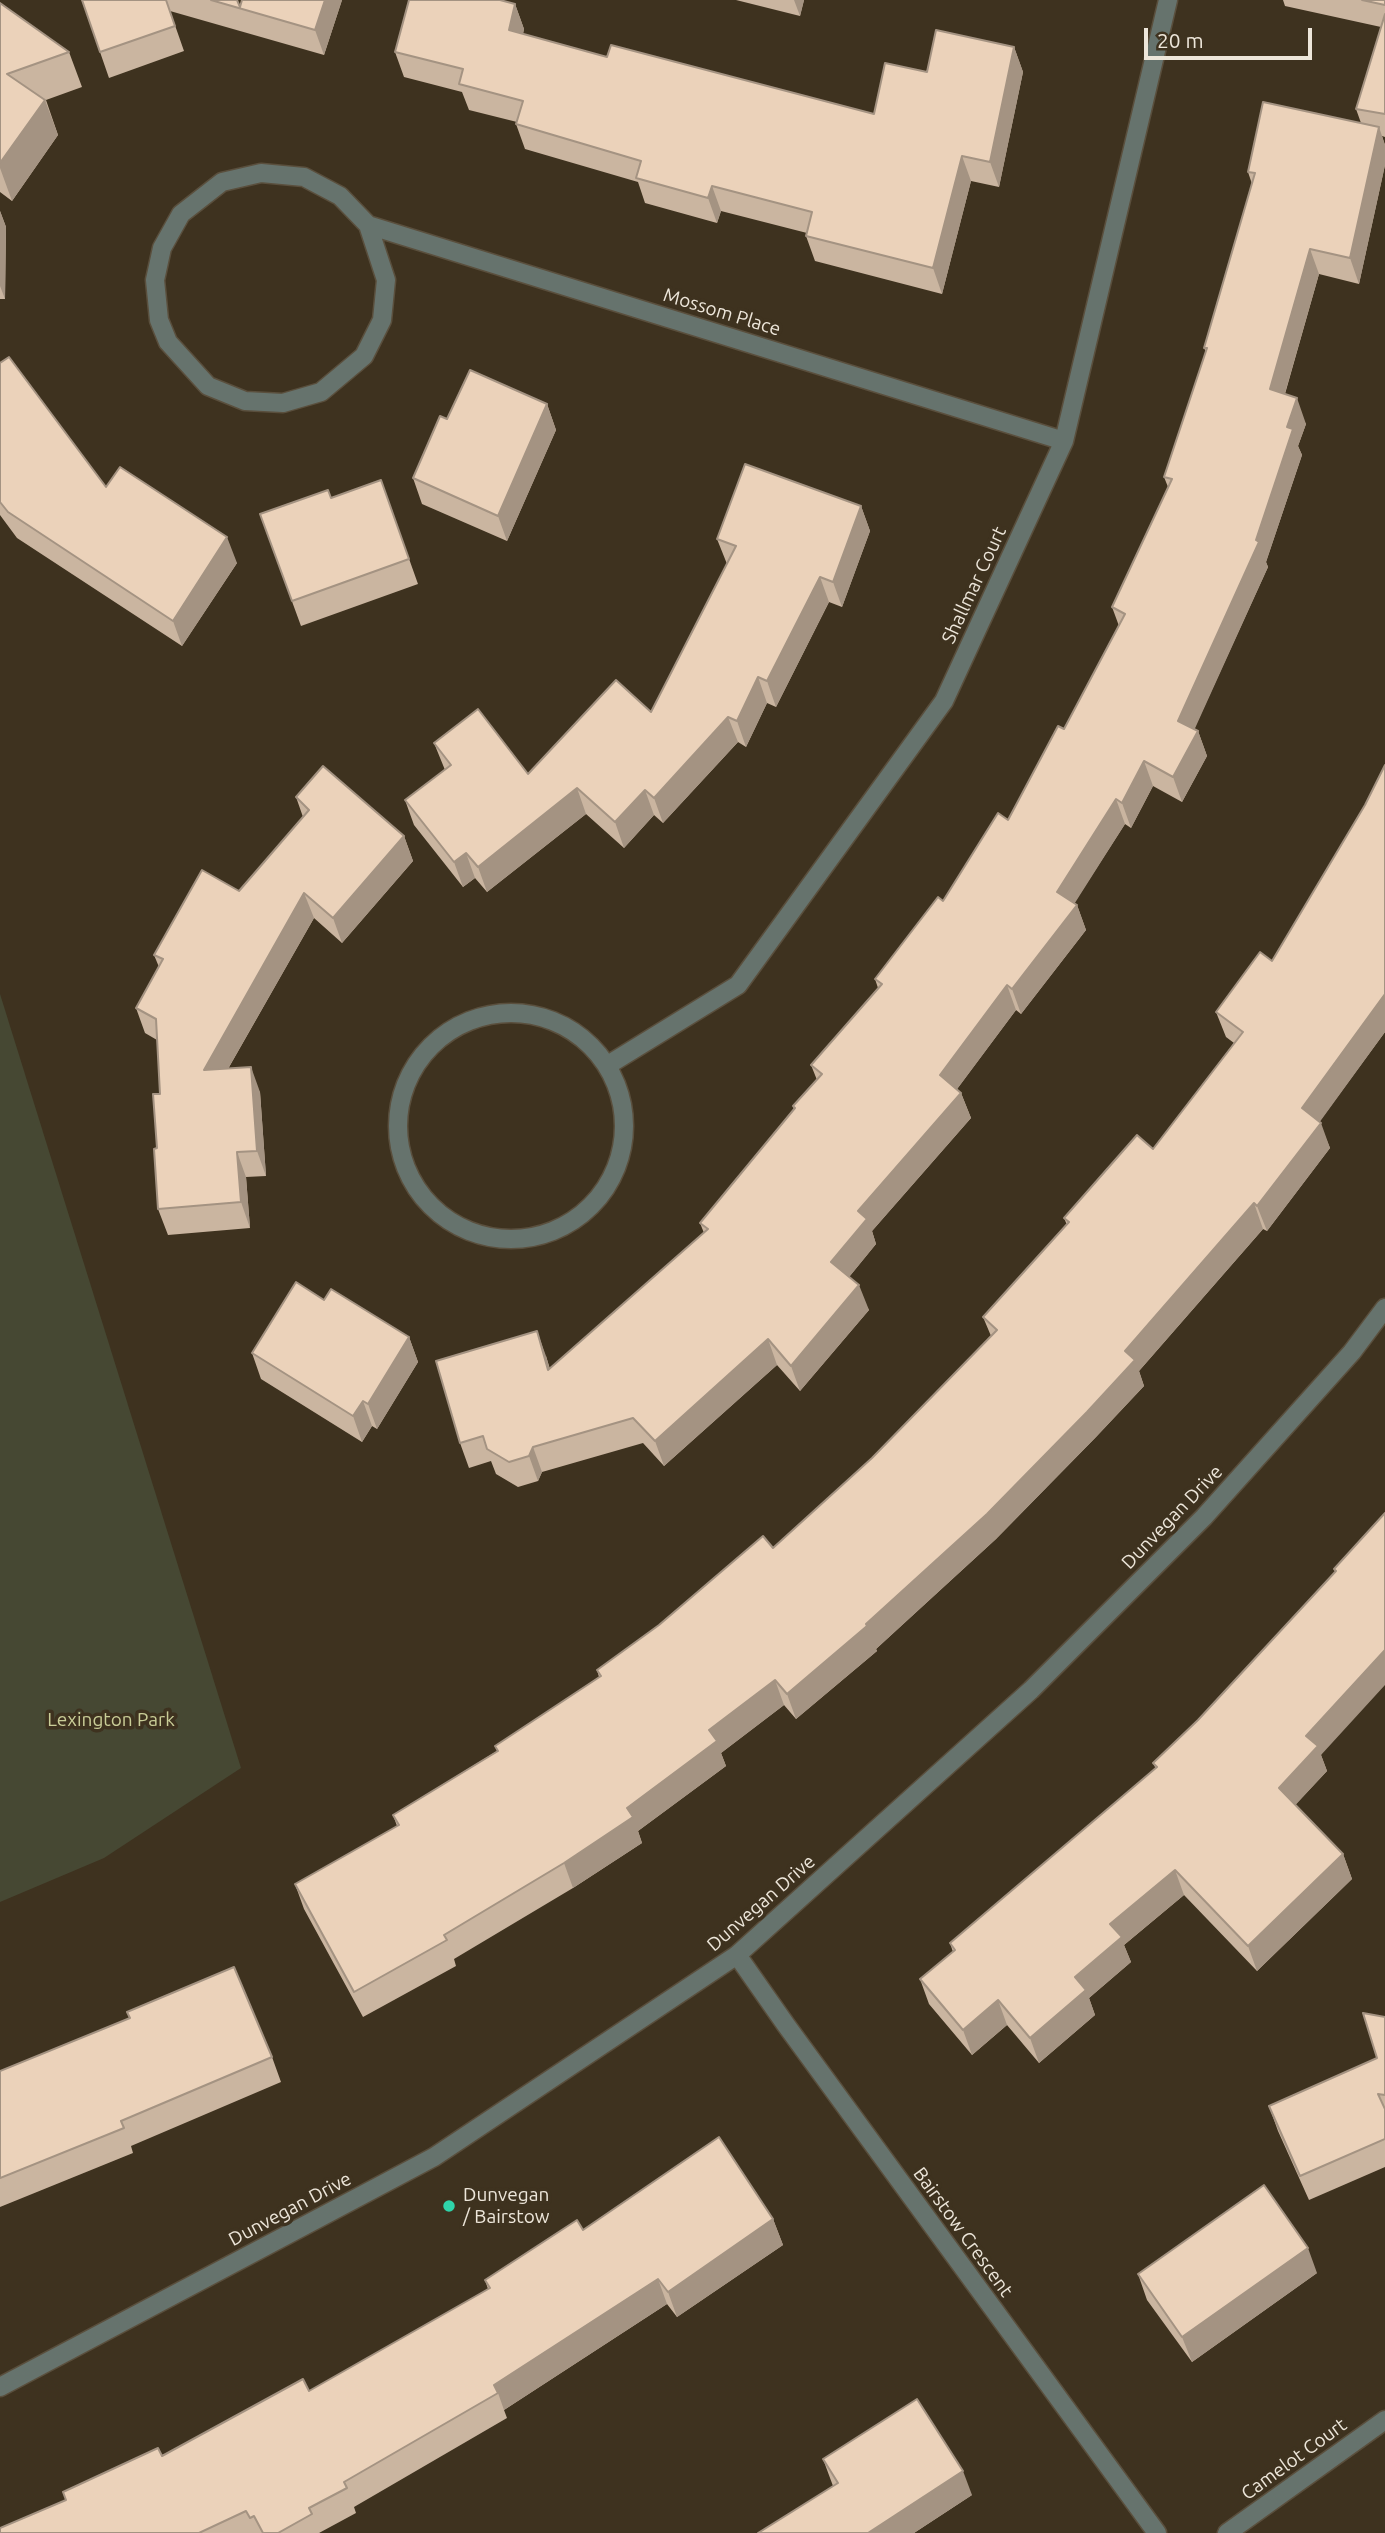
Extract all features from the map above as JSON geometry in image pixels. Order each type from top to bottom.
[{"type":"street","name":"Shallmar Court","points":[[608,1065],[738,985],[944,701],[1064,441],[1168,0]]},
{"type":"street","name":"Mossom Place","points":[[368,225],[386,280],[382,320],[364,356],[321,392],[283,403],[245,401],[208,386],[168,342],[159,320],[155,280],[162,248],[181,214],[222,182],[261,173],[304,177],[340,195],[368,225],[1064,441]]},
{"type":"street","points":[[502,1013],[541,1016],[562,1024],[594,1047],[608,1065],[625,1116],[621,1156],[604,1192],[585,1212],[552,1232],[519,1240],[479,1236],[445,1219],[410,1179],[401,1155],[397,1115],[408,1079],[430,1046],[464,1023],[502,1013]]},
{"type":"street","name":"Dunvegan Drive","points":[[0,2388],[434,2157],[737,1955],[1041,1680],[1204,1517],[1352,1352],[1385,1308]]},
{"type":"street","name":"Bairstow Crescent","points":[[737,1955],[1157,2533]]},
{"type":"street","name":"Camelot Court","points":[[1227,2533],[1385,2420]]},
{"type":"green space","name":"Lexington Park","points":[[0,994],[241,1768],[104,1858],[0,1902]]},
{"type":"building","points":[[82,0],[166,0],[175,26],[100,52]]},
{"type":"building","points":[[211,0],[237,0],[240,7],[242,0],[325,0],[315,30]]},
{"type":"building","points":[[409,0],[500,0],[515,4],[509,30],[607,57],[611,45],[874,114],[885,63],[927,72],[936,30],[1014,47],[990,162],[962,156],[933,268],[806,236],[812,212],[712,186],[708,198],[636,178],[641,161],[516,124],[523,101],[459,84],[463,69],[395,52]]},
{"type":"building","points":[[1362,0],[1385,0],[1385,5]]},
{"type":"building","points":[[0,3],[69,52],[7,74],[45,100],[0,163]]},
{"type":"building","points":[[1385,14],[1385,114],[1356,109]]},
{"type":"building","points":[[1263,102],[1379,127],[1350,258],[1310,249],[1270,389],[1297,398],[1287,427],[1293,429],[1256,540],[1259,542],[1178,721],[1198,731],[1173,777],[1144,761],[1122,803],[1116,799],[1057,892],[1077,905],[1012,989],[1007,985],[940,1075],[961,1093],[858,1211],[867,1219],[831,1262],[859,1285],[791,1366],[768,1339],[655,1441],[633,1418],[533,1447],[529,1456],[509,1462],[487,1449],[483,1436],[460,1443],[436,1361],[537,1331],[548,1370],[708,1229],[700,1223],[795,1108],[793,1106],[822,1074],[811,1065],[882,984],[875,979],[938,897],[943,901],[998,813],[1008,820],[1058,726],[1064,729],[1125,614],[1112,607],[1172,479],[1164,477],[1207,348],[1204,348],[1255,173],[1248,172]]},
{"type":"building","points":[[9,357],[106,487],[120,467],[227,537],[173,621],[8,512],[0,502],[0,363]]},
{"type":"building","points":[[470,370],[547,404],[498,516],[413,478],[440,416],[447,419]]},
{"type":"building","points":[[745,464],[861,506],[833,582],[820,577],[767,681],[758,677],[737,721],[728,717],[654,798],[645,790],[615,822],[577,788],[478,867],[466,853],[454,862],[405,800],[451,765],[434,743],[478,709],[528,774],[616,680],[651,712],[736,546],[717,539]]},
{"type":"building","points":[[381,480],[409,559],[292,601],[260,514],[328,490],[331,498]]},
{"type":"building","points":[[1385,765],[1385,994],[1302,1108],[1321,1123],[1257,1206],[1254,1203],[1125,1351],[1135,1360],[987,1514],[866,1624],[867,1626],[787,1694],[775,1680],[709,1730],[717,1741],[627,1808],[633,1817],[564,1863],[444,1935],[447,1940],[354,1992],[295,1884],[399,1825],[393,1815],[498,1751],[495,1746],[601,1676],[597,1670],[659,1625],[763,1536],[773,1548],[872,1458],[997,1330],[983,1317],[1069,1222],[1064,1218],[1137,1135],[1153,1149],[1243,1032],[1216,1012],[1260,952],[1272,961],[1365,805]]},
{"type":"building","points":[[323,766],[404,836],[333,918],[304,893],[204,1070],[251,1067],[257,1151],[237,1152],[241,1202],[158,1209],[153,1094],[160,1094],[156,1019],[136,1008],[163,959],[154,955],[202,870],[239,891],[309,810],[296,797]]},
{"type":"building","points":[[296,1282],[324,1300],[331,1289],[409,1337],[368,1404],[363,1401],[353,1416],[252,1353]]},
{"type":"building","points":[[1385,1513],[1385,1650],[1306,1736],[1318,1746],[1279,1788],[1343,1854],[1248,1946],[1175,1870],[1110,1924],[1122,1937],[1075,1977],[1086,1990],[1030,2038],[998,2000],[963,2030],[920,1979],[955,1950],[950,1943],[1157,1767],[1153,1763],[1198,1720],[1336,1571],[1334,1569]]},
{"type":"building","points":[[234,1967],[272,2057],[121,2121],[124,2128],[0,2178],[0,2071],[130,2018],[127,2012]]},
{"type":"building","points":[[1363,2013],[1385,2017],[1385,2095],[1378,2094],[1385,2109],[1385,2139],[1300,2176],[1269,2106],[1377,2058]]},
{"type":"building","points":[[719,2137],[773,2219],[668,2292],[658,2279],[494,2385],[498,2393],[344,2482],[347,2488],[309,2508],[312,2514],[278,2533],[263,2533],[254,2516],[250,2518],[246,2511],[199,2533],[0,2533],[0,2528],[66,2500],[63,2492],[158,2448],[162,2456],[303,2379],[309,2391],[490,2288],[485,2280],[577,2220],[583,2230]]},
{"type":"building","points":[[1264,2185],[1308,2248],[1182,2337],[1138,2274]]},
{"type":"building","points":[[917,2399],[963,2471],[868,2533],[758,2533],[838,2483],[823,2459]]},
{"type":"place","name":"Dunvegan / Bairstow","points":[[449,2206]]}]
